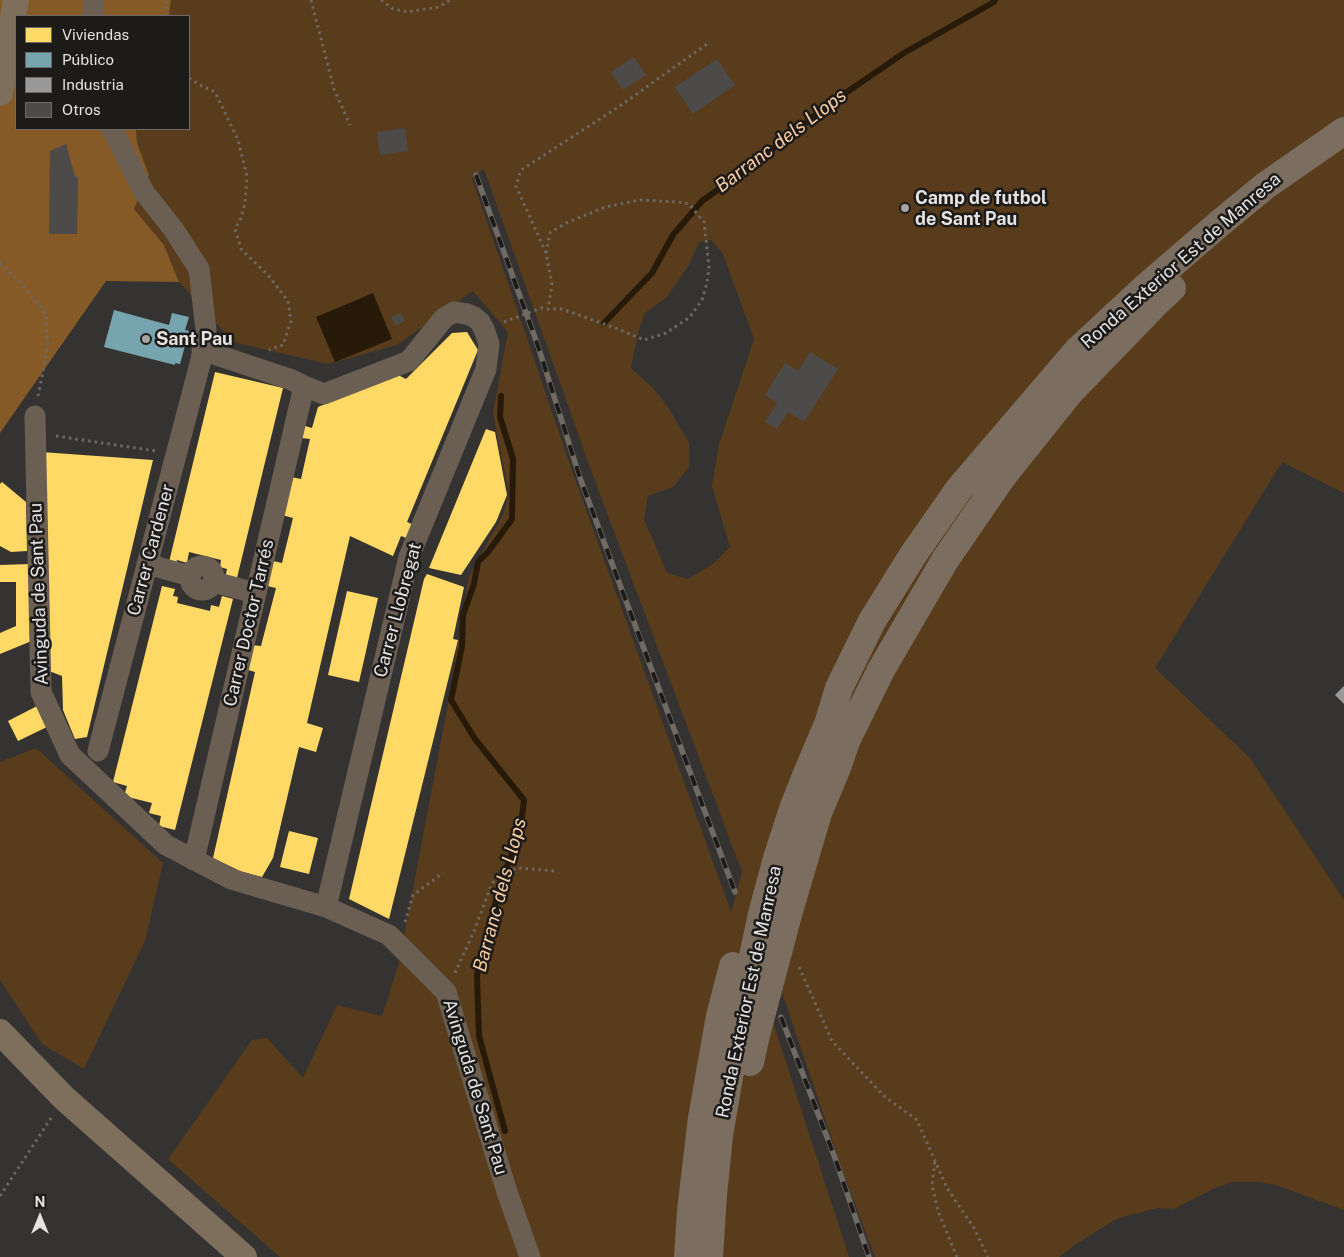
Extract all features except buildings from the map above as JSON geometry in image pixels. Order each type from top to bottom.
[{"type":"highway","name":"Ronda Exterior Est de Manresa","points":[[708,1257],[712,1195],[719,1136],[737,1031],[762,914],[793,809],[828,724],[839,688],[872,620],[913,555],[953,498],[1077,351],[1147,286],[1220,223],[1266,186],[1344,131]]},
{"type":"highway","name":"Ronda Exterior Est de Manresa","points":[[725,1257],[738,1131],[756,1035],[818,813],[846,742],[880,670],[945,560],[986,498],[1070,392],[1156,303],[1233,234],[1344,154]]},
{"type":"highway","points":[[688,1257],[696,1162],[710,1069],[720,1016],[747,910],[803,756],[839,688]]},
{"type":"main road","points":[[0,94],[16,0]]},
{"type":"main road","points":[[0,1032],[64,1098],[244,1257]]},
{"type":"street","points":[[93,15],[94,0]]},
{"type":"street","name":"Carrer Cardener","points":[[98,750],[176,454],[206,330],[199,269],[174,230],[144,192],[113,130]]},
{"type":"street","points":[[202,350],[292,380],[324,394],[409,360],[444,318],[454,312],[474,317],[482,325]]},
{"type":"street","name":"Carrer Llobregat","points":[[326,907],[409,556],[486,369],[488,344],[482,325]]},
{"type":"street","name":"Carrer Doctor Tarrés","points":[[194,860],[304,386]]},
{"type":"street","name":"Avinguda de Sant Pau","points":[[35,424],[41,692],[70,755],[166,845],[231,880],[326,907],[389,935],[446,992],[507,1192],[530,1257]]},
{"type":"street","points":[[147,564],[190,576],[192,584],[199,590],[208,589],[214,582],[256,593]]},
{"type":"path","points":[[165,15],[166,0]]},
{"type":"path","points":[[311,0],[334,89],[350,125]]},
{"type":"path","points":[[381,0],[393,10],[407,12],[439,7],[450,0]]},
{"type":"path","points":[[548,309],[552,284],[546,254],[516,186],[521,170],[617,108],[707,44]]},
{"type":"path","points":[[190,79],[215,92],[238,140],[247,176],[245,203],[235,230],[241,249],[268,275],[288,301],[291,321],[283,344],[267,350]]},
{"type":"path","points":[[482,325],[541,308],[562,309],[644,340],[666,333],[690,317],[702,300],[707,283],[709,267],[704,222],[689,204],[678,202],[640,200],[605,207],[566,223],[550,233],[546,254]]},
{"type":"path","points":[[0,263],[18,280],[46,314],[48,346],[35,424],[176,454]]},
{"type":"path","points":[[446,992],[474,931],[491,886],[498,874],[519,868],[555,872]]},
{"type":"path","points":[[404,950],[405,921],[413,896],[443,873]]},
{"type":"path","points":[[777,957],[797,963],[832,1042],[884,1096],[917,1120],[947,1188],[974,1228],[988,1257]]},
{"type":"path","points":[[0,1196],[64,1098]]},
{"type":"path","points":[[935,1161],[932,1185],[938,1211],[956,1257]]},
{"type":"shaded area","points":[[0,0],[171,0],[169,15],[15,15],[15,130],[136,130],[137,143],[149,175],[134,209],[164,245],[179,282],[106,281],[0,433]]},
{"type":"shaded area","points":[[171,0],[1344,0],[1344,493],[1282,462],[1155,668],[1250,758],[1344,900],[1344,1210],[1276,1185],[1257,1182],[1232,1182],[1213,1189],[1174,1209],[1158,1208],[1122,1217],[1075,1245],[1059,1257],[875,1257],[842,1169],[781,990],[773,1022],[849,1257],[280,1257],[168,1159],[252,1040],[267,1038],[303,1078],[337,1005],[382,1016],[399,963],[448,704],[469,576],[504,513],[509,493],[493,413],[508,332],[473,291],[397,345],[328,364],[233,342],[179,282],[164,245],[134,209],[149,175],[137,143],[136,130],[190,130],[190,15],[169,15]],"holes":[[[484,169],[592,473],[742,872],[731,912],[575,479],[472,178]],[[711,240],[723,254],[754,339],[719,444],[712,486],[730,547],[713,564],[688,579],[667,573],[644,519],[648,496],[673,487],[689,467],[689,443],[668,407],[652,387],[631,368],[638,332],[645,313],[667,297],[689,265],[699,242]]]},
{"type":"shaded area","points":[[373,293],[392,339],[335,362],[316,317]]},
{"type":"shaded area","points":[[36,748],[163,863],[145,941],[84,1069],[42,1044],[0,980],[0,762]]},
{"type":"waterway","name":"Barranc dels Llops","points":[[604,323],[652,273],[673,235],[702,201],[754,164],[825,107],[904,53],[995,0]]},
{"type":"waterway","name":"Barranc dels Llops","points":[[501,396],[500,417],[513,459],[512,519],[488,552],[478,562],[474,584],[463,615],[462,646],[451,700],[475,739],[524,800],[520,834],[501,881],[477,975],[479,1036],[505,1131]]},
{"type":"railway","points":[[476,175],[538,346],[580,478],[735,892]]},
{"type":"railway","points":[[781,1017],[835,1158],[869,1257]]},
{"type":"place","name":"Camp de futbol de Sant Pau","points":[[905,208]]},
{"type":"place","name":"Sant Pau","points":[[146,339]]}]
